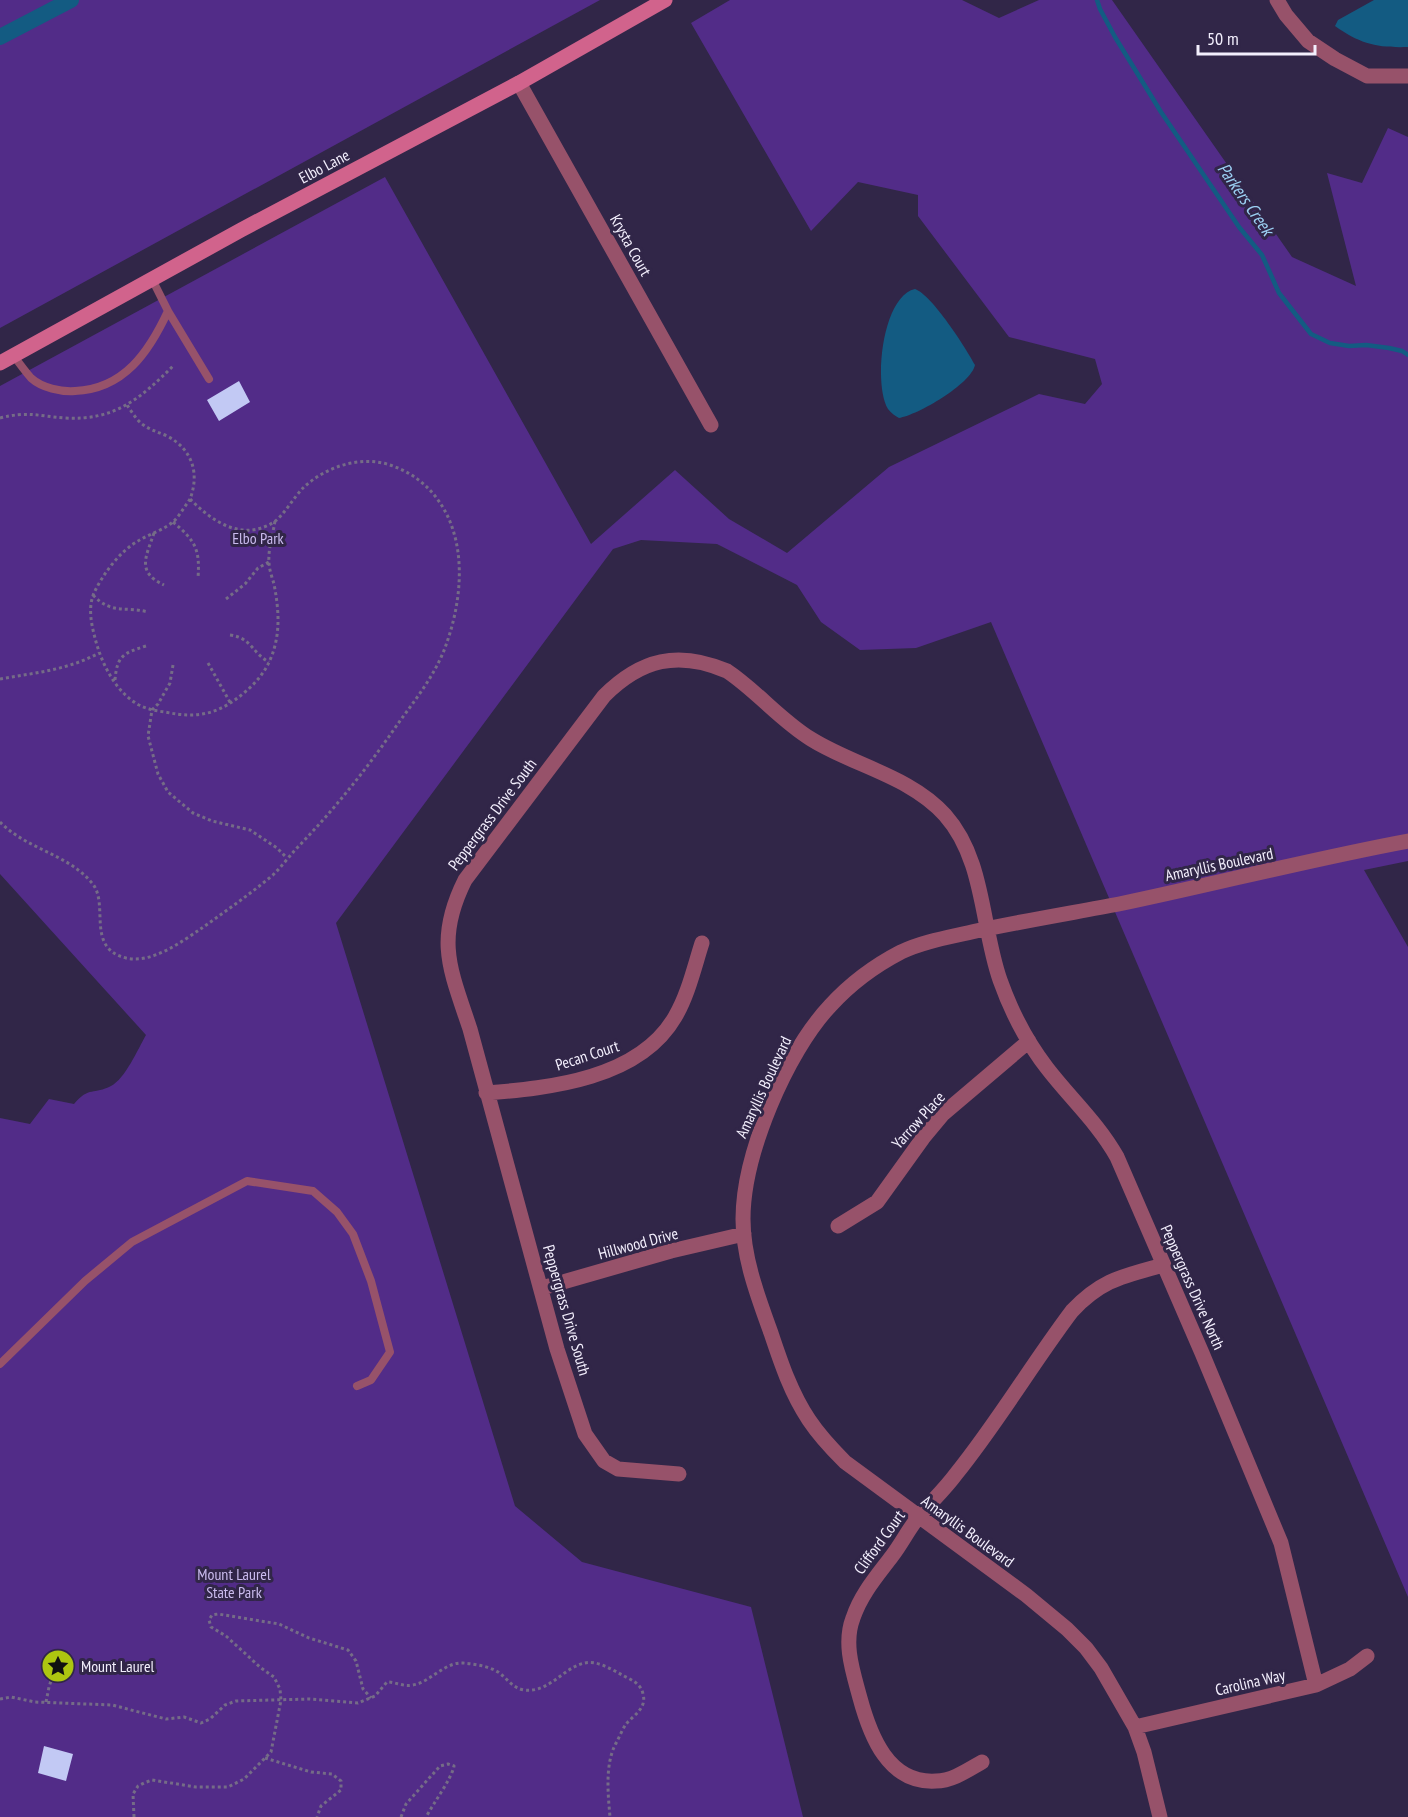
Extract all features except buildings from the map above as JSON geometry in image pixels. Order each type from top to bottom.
[{"type":"street","name":"Elbo Lane","points":[[7,359],[519,82],[665,0]]},
{"type":"street","points":[[1277,0],[1286,15],[1308,41],[1335,59],[1367,76],[1408,76]]},
{"type":"street","name":"Krysta Court","points":[[519,82],[711,425]]},
{"type":"street","name":"Peppergrass Drive South","points":[[679,1474],[618,1469],[604,1461],[594,1449],[580,1418],[557,1349],[470,1029],[449,961],[447,945],[451,912],[465,880],[474,865],[604,696],[622,679],[644,666],[677,659],[711,664],[727,671],[812,740],[901,783],[931,802],[953,825],[966,848],[978,885],[988,929]]},
{"type":"street","name":"Amaryllis Boulevard","points":[[1160,1817],[1144,1752],[1135,1727],[1101,1668],[1067,1629],[1026,1595],[845,1462],[826,1443],[809,1420],[784,1371],[758,1296],[744,1234],[744,1198],[754,1149],[792,1062],[815,1023],[863,975],[903,951],[949,937],[1169,893],[1408,841]]},
{"type":"street","name":"Peppergrass Drive North","points":[[988,929],[1001,982],[1029,1041],[1048,1069],[1107,1140],[1126,1174],[1281,1544],[1316,1685]]},
{"type":"street","name":"Pecan Court","points":[[486,1092],[547,1087],[612,1069],[640,1054],[664,1032],[674,1019],[702,944]]},
{"type":"street","name":"Yarrow Place","points":[[838,1226],[877,1202],[903,1164],[943,1114],[1029,1041]]},
{"type":"street","name":"Hillwood Drive","points":[[542,1288],[671,1251],[744,1234]]},
{"type":"street","name":"Clifford Court","points":[[982,1762],[952,1778],[935,1781],[916,1778],[894,1766],[878,1746],[867,1722],[856,1685],[848,1647],[852,1621],[870,1585],[919,1517],[955,1476],[1081,1301],[1111,1280],[1163,1265]]},
{"type":"street","name":"Carolina Way","points":[[1135,1727],[1316,1685],[1350,1669],[1368,1656]]},
{"type":"lane","points":[[152,279],[168,311],[209,378]]},
{"type":"lane","points":[[7,359],[46,387],[64,392],[87,391],[109,384],[129,370],[146,352],[168,311]]},
{"type":"lane","points":[[0,1364],[85,1281],[132,1242],[247,1181],[313,1191],[337,1212],[353,1234],[371,1281],[390,1352],[371,1380],[357,1386]]},
{"type":"path","points":[[0,418],[17,414],[82,419],[107,415],[127,405],[154,385],[174,365]]},
{"type":"path","points":[[127,405],[139,422],[183,447],[195,473],[195,487],[190,499],[173,522],[135,542],[103,577],[93,595],[90,614],[99,653],[114,682],[138,705],[177,715],[199,716],[218,711],[231,704],[253,686],[269,662],[277,640],[278,623],[274,585],[268,562],[275,521]]},
{"type":"path","points":[[0,822],[15,836],[76,869],[92,883],[97,892],[100,935],[109,949],[125,958],[145,958],[187,938],[230,909],[274,873],[354,784],[437,667],[447,644],[454,617],[459,584],[459,560],[454,534],[447,515],[438,499],[418,479],[403,470],[381,462],[362,461],[324,472],[304,488],[275,521],[242,530],[214,520],[190,499]]},
{"type":"path","points":[[173,522],[183,530],[195,546],[199,556],[198,578]]},
{"type":"path","points":[[155,531],[146,558],[146,572],[164,585]]},
{"type":"path","points":[[226,598],[245,584],[258,568],[268,562]]},
{"type":"path","points":[[93,595],[108,607],[148,612]]},
{"type":"path","points":[[230,635],[244,639],[269,662]]},
{"type":"path","points":[[114,682],[117,662],[123,655],[146,646]]},
{"type":"path","points":[[0,679],[27,673],[47,672],[82,662],[99,653]]},
{"type":"path","points":[[208,663],[231,704]]},
{"type":"path","points":[[173,665],[168,688],[152,710],[148,736],[158,774],[168,792],[193,813],[212,821],[250,830],[277,848],[287,858]]},
{"type":"path","points":[[134,1817],[133,1794],[138,1786],[144,1783],[152,1780],[196,1787],[228,1787],[244,1779],[271,1752],[281,1700],[280,1689],[274,1677],[226,1636],[211,1627],[209,1620],[212,1615],[279,1624],[309,1638],[348,1650],[356,1661],[363,1689],[371,1698]]},
{"type":"path","points":[[0,1700],[11,1697],[35,1702],[112,1705],[166,1719],[184,1717],[201,1723],[210,1719],[225,1705],[236,1701],[309,1699],[358,1703],[375,1696],[387,1682],[401,1686],[415,1685],[442,1669],[459,1663],[483,1666],[499,1673],[512,1686],[524,1690],[542,1689],[568,1670],[583,1664],[594,1663],[616,1671],[638,1684],[644,1695],[643,1706],[626,1725],[610,1761],[610,1817]]},
{"type":"path","points":[[46,1702],[55,1668]]},
{"type":"path","points":[[265,1758],[311,1772],[332,1774],[340,1781],[341,1790],[321,1806],[317,1817]]},
{"type":"path","points":[[401,1817],[406,1803],[440,1766],[448,1764],[454,1766],[453,1774],[426,1817]]},
{"type":"green space","points":[[0,0],[600,0],[0,328]]},
{"type":"green space","points":[[730,0],[962,0],[999,18],[1039,0],[1112,0],[1292,257],[1356,286],[1327,173],[1362,183],[1388,128],[1408,137],[1408,861],[1364,870],[1408,947],[1408,1597],[991,622],[916,648],[860,650],[821,622],[797,585],[717,544],[641,540],[613,549],[336,923],[515,1506],[582,1562],[751,1607],[803,1817],[0,1817],[0,1118],[30,1124],[49,1099],[74,1104],[88,1093],[111,1086],[126,1070],[146,1035],[0,874],[0,386],[385,177],[591,544],[675,470],[729,519],[787,553],[889,467],[1039,394],[1085,404],[1102,384],[1095,359],[1009,337],[918,216],[918,195],[858,182],[811,231],[691,23]]},
{"type":"water","points":[[1374,0],[1408,0],[1408,47],[1370,44],[1335,26],[1338,20]]},
{"type":"water","points":[[915,289],[939,311],[975,365],[964,381],[943,398],[908,416],[899,418],[888,409],[884,397],[881,362],[888,324],[895,307],[904,295]]},
{"type":"waterway","name":"Parkers Creek","points":[[0,37],[71,0]]},
{"type":"waterway","name":"Parkers Creek","points":[[1097,0],[1115,37],[1161,112],[1239,227],[1262,255],[1279,293],[1311,334],[1330,343],[1389,348],[1408,355]]},
{"type":"place","name":"Mount Laurel","points":[[58,1666]]},
{"type":"park label","name":"Elbo Park","points":[[258,538]]},
{"type":"park label","name":"Mount Laurel State Park","points":[[234,1583]]}]
